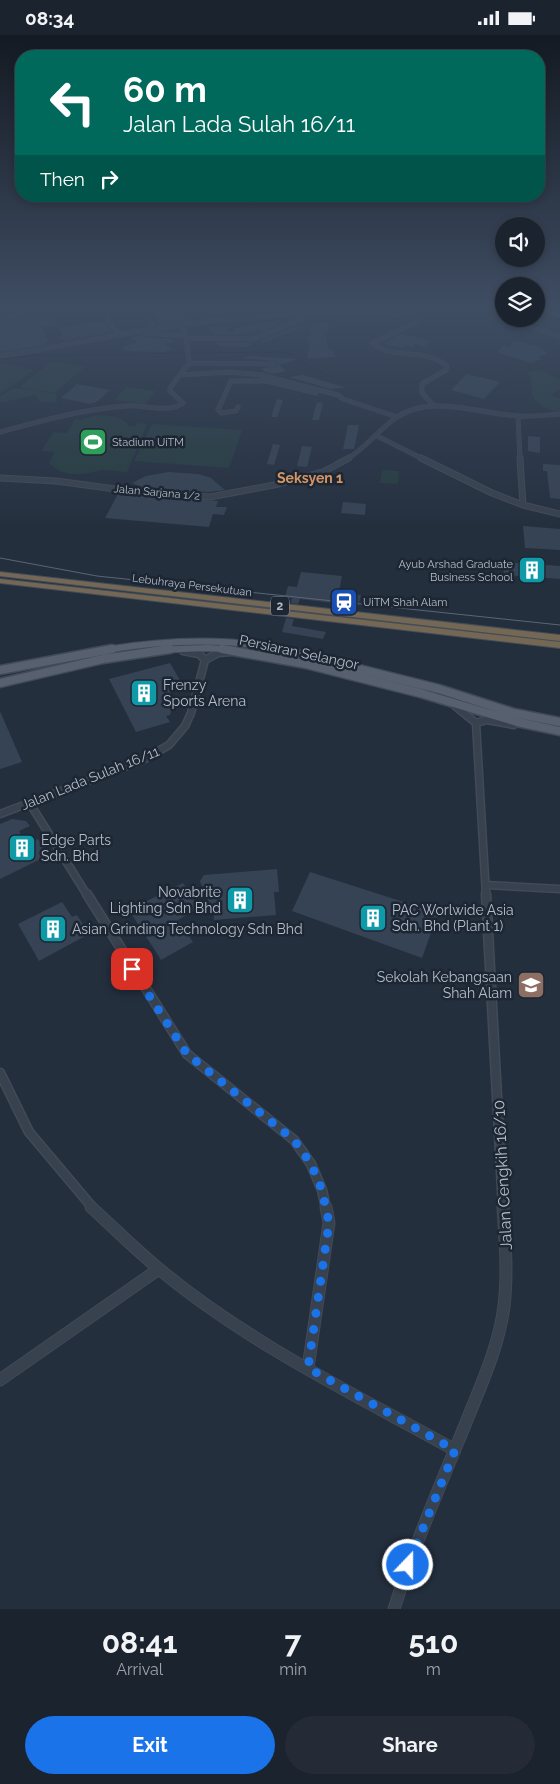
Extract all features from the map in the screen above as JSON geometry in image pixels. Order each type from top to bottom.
[{"type":"highway","name":"Lebuhraya Persekutuan","points":[[0,573],[560,638]]},
{"type":"highway","name":"Lebuhraya Persekutuan","points":[[0,581],[560,645]]},
{"type":"main road","name":"Persiaran Selangor","points":[[0,671],[148,643],[176,641],[228,642],[268,647],[330,661],[439,689],[531,717],[560,722]]},
{"type":"main road","name":"Persiaran Selangor","points":[[0,683],[123,656],[159,651],[186,648],[241,651],[303,663],[560,731]]},
{"type":"street","points":[[0,432],[48,419],[130,405],[175,407],[183,403],[170,391],[174,382]]},
{"type":"street","points":[[227,413],[219,412],[219,408],[228,383],[230,382]]},
{"type":"street","points":[[272,382],[343,399],[397,417]]},
{"type":"street","points":[[295,382],[338,395],[343,399]]},
{"type":"street","points":[[424,382],[422,384],[422,393],[434,406]]},
{"type":"street","name":"Jalan Sarjana 1/2","points":[[0,478],[56,481],[130,491],[210,497],[310,477],[354,456],[397,417],[418,408],[434,406],[518,416],[560,413]]},
{"type":"street","points":[[518,416],[523,505]]},
{"type":"street","points":[[377,436],[492,493],[523,505],[560,514]]},
{"type":"street","points":[[159,651],[192,652],[199,654],[205,660],[218,653],[241,651]]},
{"type":"street","name":"Jalan Lada Sulah 16/11","points":[[0,814],[143,760],[169,745],[185,726],[191,713],[205,660]]},
{"type":"street","points":[[429,696],[465,712],[476,723],[487,720],[548,729]]},
{"type":"street","name":"Jalan Cengkih 16/10","points":[[394,1609],[408,1565],[485,1374],[504,1306],[506,1261],[476,723]]},
{"type":"street","points":[[29,802],[187,1054],[294,1140],[311,1164],[322,1190],[329,1223],[308,1368]]},
{"type":"street","points":[[486,885],[560,889]]},
{"type":"street","points":[[0,1073],[29,1132],[91,1207],[159,1269],[231,1321],[308,1368],[455,1450]]},
{"type":"street","points":[[0,1380],[159,1269]]},
{"type":"green space","points":[[0,382],[16,382],[0,394]]},
{"type":"green space","points":[[26,382],[67,382],[54,393],[20,387]]},
{"type":"green space","points":[[531,382],[560,382],[560,389],[551,395],[560,399],[560,411],[548,409],[538,403],[532,395]]},
{"type":"green space","points":[[126,387],[156,391],[145,404],[115,400]]},
{"type":"green space","points":[[12,389],[27,389],[56,394],[57,403],[41,402],[35,395],[0,403],[0,396]]},
{"type":"green space","name":"Stadium UiTM","points":[[93,416],[118,418],[129,426],[135,426],[137,423],[147,424],[127,472],[102,470],[84,474],[70,474],[59,471],[49,463],[55,452],[41,451],[54,432],[67,433],[76,418],[80,420]]},
{"type":"green space","points":[[152,424],[242,430],[229,468],[134,461]]},
{"type":"green space","points":[[382,470],[399,471],[398,484],[380,483]]},
{"type":"building","points":[[308,382],[328,382],[344,387],[330,389]]},
{"type":"building","points":[[459,382],[500,382],[484,399],[451,390]]},
{"type":"building","points":[[77,384],[110,390],[98,401],[90,404],[61,398]]},
{"type":"building","points":[[277,399],[283,400],[277,417],[271,417]]},
{"type":"building","points":[[317,402],[323,403],[319,420],[312,420]]},
{"type":"building","points":[[348,425],[359,425],[354,449],[343,449]]},
{"type":"building","points":[[528,436],[540,437],[540,453],[528,451]]},
{"type":"building","points":[[273,444],[280,445],[274,465],[267,464]]},
{"type":"building","points":[[302,446],[312,447],[307,467],[297,466]]},
{"type":"building","points":[[543,464],[560,465],[560,499],[550,498],[547,471],[543,471]]},
{"type":"building","points":[[168,472],[199,474],[211,478],[225,490],[208,492],[145,488],[132,483],[146,476]]},
{"type":"building","points":[[118,494],[218,501],[216,507],[227,507],[224,515],[213,514],[209,527],[105,518]]},
{"type":"building","points":[[343,502],[366,504],[365,515],[341,513]]},
{"type":"building","points":[[523,526],[560,529],[560,550],[525,548]]},
{"type":"building","name":"Ayub Arshad Graduate Business School","points":[[503,562],[560,566],[560,579],[504,575]]},
{"type":"building","name":"UiTM Shah Alam","points":[[301,572],[342,576],[339,592],[361,595],[358,606],[300,599],[298,604],[291,603],[292,598],[285,597],[288,586],[297,587]]},
{"type":"building","points":[[286,618],[294,619],[292,626],[326,632],[323,639],[282,632]]},
{"type":"building","name":"Frenzy Sports Arena","points":[[170,663],[181,682],[167,686],[175,701],[170,715],[166,716],[170,722],[136,732],[109,679]]},
{"type":"building","points":[[0,711],[22,762],[0,769]]},
{"type":"building","name":"Edge Parts Sdn. Bhd","points":[[12,819],[26,821],[30,826],[19,831],[24,841],[33,836],[35,840],[38,839],[49,855],[0,879],[0,824]]},
{"type":"building","name":"Novabrite Lighting Sdn Bhd","points":[[277,869],[279,892],[274,892],[276,915],[214,920],[214,907],[210,908],[200,881],[204,875]]},
{"type":"building","name":"PAC Worlwide Asia Sdn. Bhd (Plant 1)","points":[[310,872],[438,913],[422,958],[292,911]]},
{"type":"building","points":[[183,883],[198,905],[195,907],[197,909],[178,920],[193,942],[161,960],[129,910]]},
{"type":"building","name":"Asian Grinding Technology Sdn Bhd","points":[[62,902],[72,917],[77,915],[89,934],[39,961],[18,924]]},
{"type":"tram line","points":[[0,558],[97,576],[560,625]]},
{"type":"place","name":"Stadium UiTM","points":[[93,442]]},
{"type":"place","name":"Ayub Arshad Graduate Business School","points":[[532,570]]},
{"type":"place","name":"UiTM Shah Alam","points":[[344,602]]},
{"type":"place","name":"Frenzy Sports Arena","points":[[144,693]]},
{"type":"place","name":"Edge Parts Sdn. Bhd","points":[[22,848]]},
{"type":"place","name":"Novabrite Lighting Sdn Bhd","points":[[240,900]]},
{"type":"place","name":"PAC Worlwide Asia Sdn. Bhd (Plant 1)","points":[[373,918]]},
{"type":"place","name":"Asian Grinding Technology Sdn Bhd","points":[[53,929]]},
{"type":"place","name":"Sekolah Kebangsaan Shah Alam","points":[[531,985]]},
{"type":"district","name":"Seksyen 1","points":[[310,478]]},
{"type":"route","points":[[132,969],[187,1054],[294,1140],[311,1164],[322,1190],[329,1223],[308,1368],[455,1450],[408,1565]]}]
